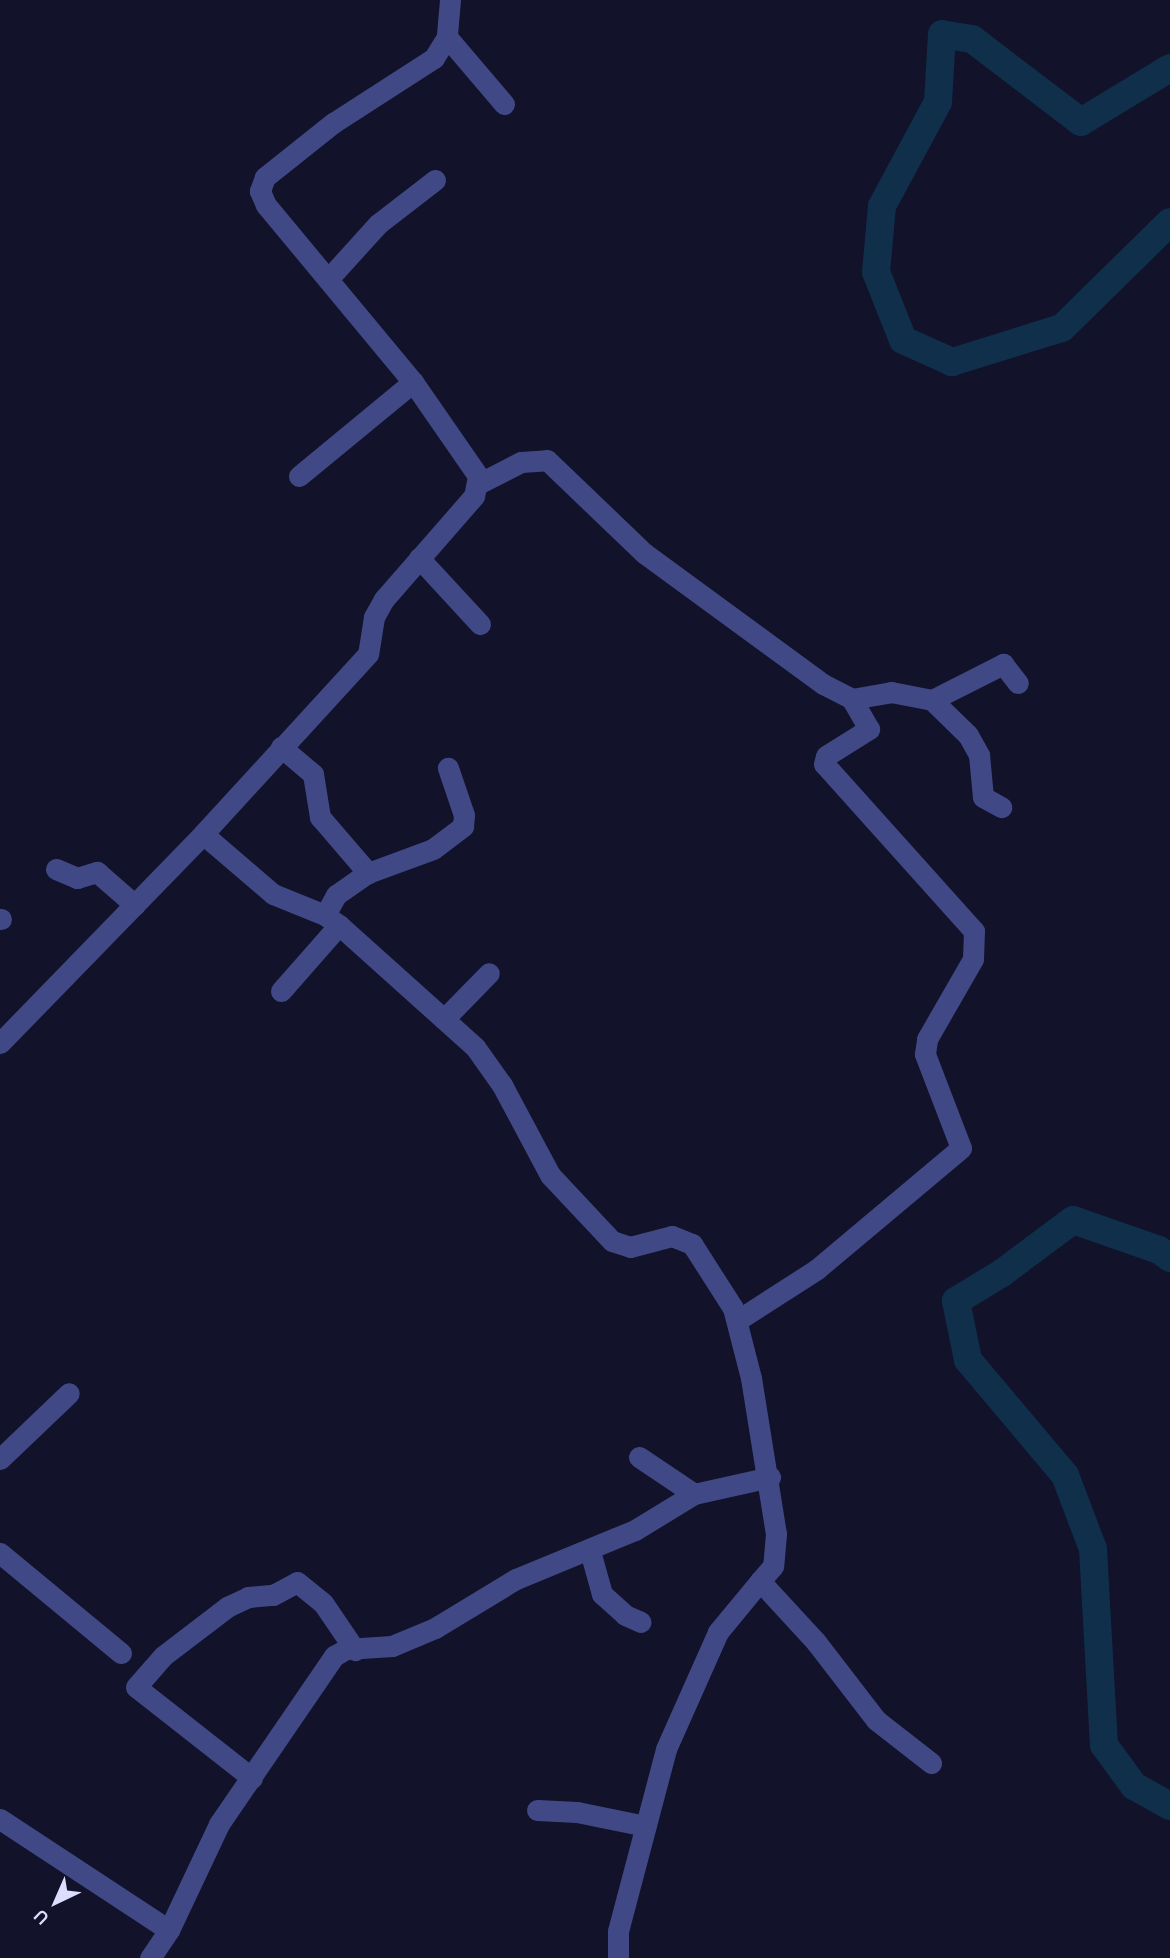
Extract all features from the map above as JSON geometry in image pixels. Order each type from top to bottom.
[{"type":"street","points":[[4,1032],[204,834],[368,654],[374,637],[374,617],[419,558],[465,512],[478,484],[478,476],[414,382],[330,277],[266,205],[260,191],[265,177],[366,99],[435,58],[447,37],[450,0]]},
{"type":"street","points":[[447,37],[504,104]]},
{"type":"street","points":[[330,277],[378,224],[435,180]]},
{"type":"street","points":[[299,476],[414,382]]},
{"type":"street","points":[[478,484],[521,462],[547,460],[644,554],[693,585],[741,627],[852,699],[869,729],[825,756],[824,764],[974,931],[973,959],[926,1039],[925,1054],[961,1148],[817,1269],[738,1320]]},
{"type":"street","points":[[419,558],[480,624]]},
{"type":"street","points":[[932,700],[1003,664],[1018,683]]},
{"type":"street","points":[[852,699],[891,692],[932,700],[968,735],[979,755],[984,797],[1001,807]]},
{"type":"street","points":[[281,747],[313,774],[320,817],[368,873]]},
{"type":"street","points":[[281,992],[332,920],[336,895],[368,873],[433,849],[463,826],[462,808],[448,768]]},
{"type":"street","points":[[204,834],[273,894],[332,920],[444,1019],[494,1070],[550,1175],[592,1222],[621,1246],[658,1237],[683,1237],[712,1272],[738,1320],[770,1477],[776,1557],[770,1572],[731,1613],[702,1665],[666,1749],[618,1931],[618,1958]]},
{"type":"street","points":[[56,869],[77,877],[97,872],[135,905]]},
{"type":"street","points":[[444,1019],[489,973]]},
{"type":"street","points":[[0,1459],[69,1393]]},
{"type":"street","points":[[639,1457],[694,1494]]},
{"type":"street","points":[[149,1958],[169,1930],[219,1824],[334,1656],[355,1650],[392,1646],[435,1628],[516,1579],[590,1551],[694,1494],[770,1477]]},
{"type":"street","points":[[590,1551],[602,1594],[625,1615],[641,1622]]},
{"type":"street","points":[[0,1553],[121,1653]]},
{"type":"street","points":[[760,1581],[816,1642],[876,1720],[931,1763]]},
{"type":"street","points":[[252,1778],[136,1687],[163,1656],[227,1607],[248,1597],[274,1595],[297,1582],[323,1602],[355,1650]]},
{"type":"street","points":[[537,1811],[577,1812],[646,1826]]},
{"type":"street","points":[[0,1819],[169,1930]]},
{"type":"waterway","points":[[1170,68],[1081,122],[972,39],[942,34],[938,102],[882,206],[876,272],[903,340],[952,362],[1062,328],[1170,222]]},
{"type":"waterway","points":[[1170,1258],[1159,1250],[1073,1220],[1002,1273],[956,1301],[968,1360],[1065,1475],[1093,1549],[1104,1745],[1134,1786],[1170,1806]]}]
